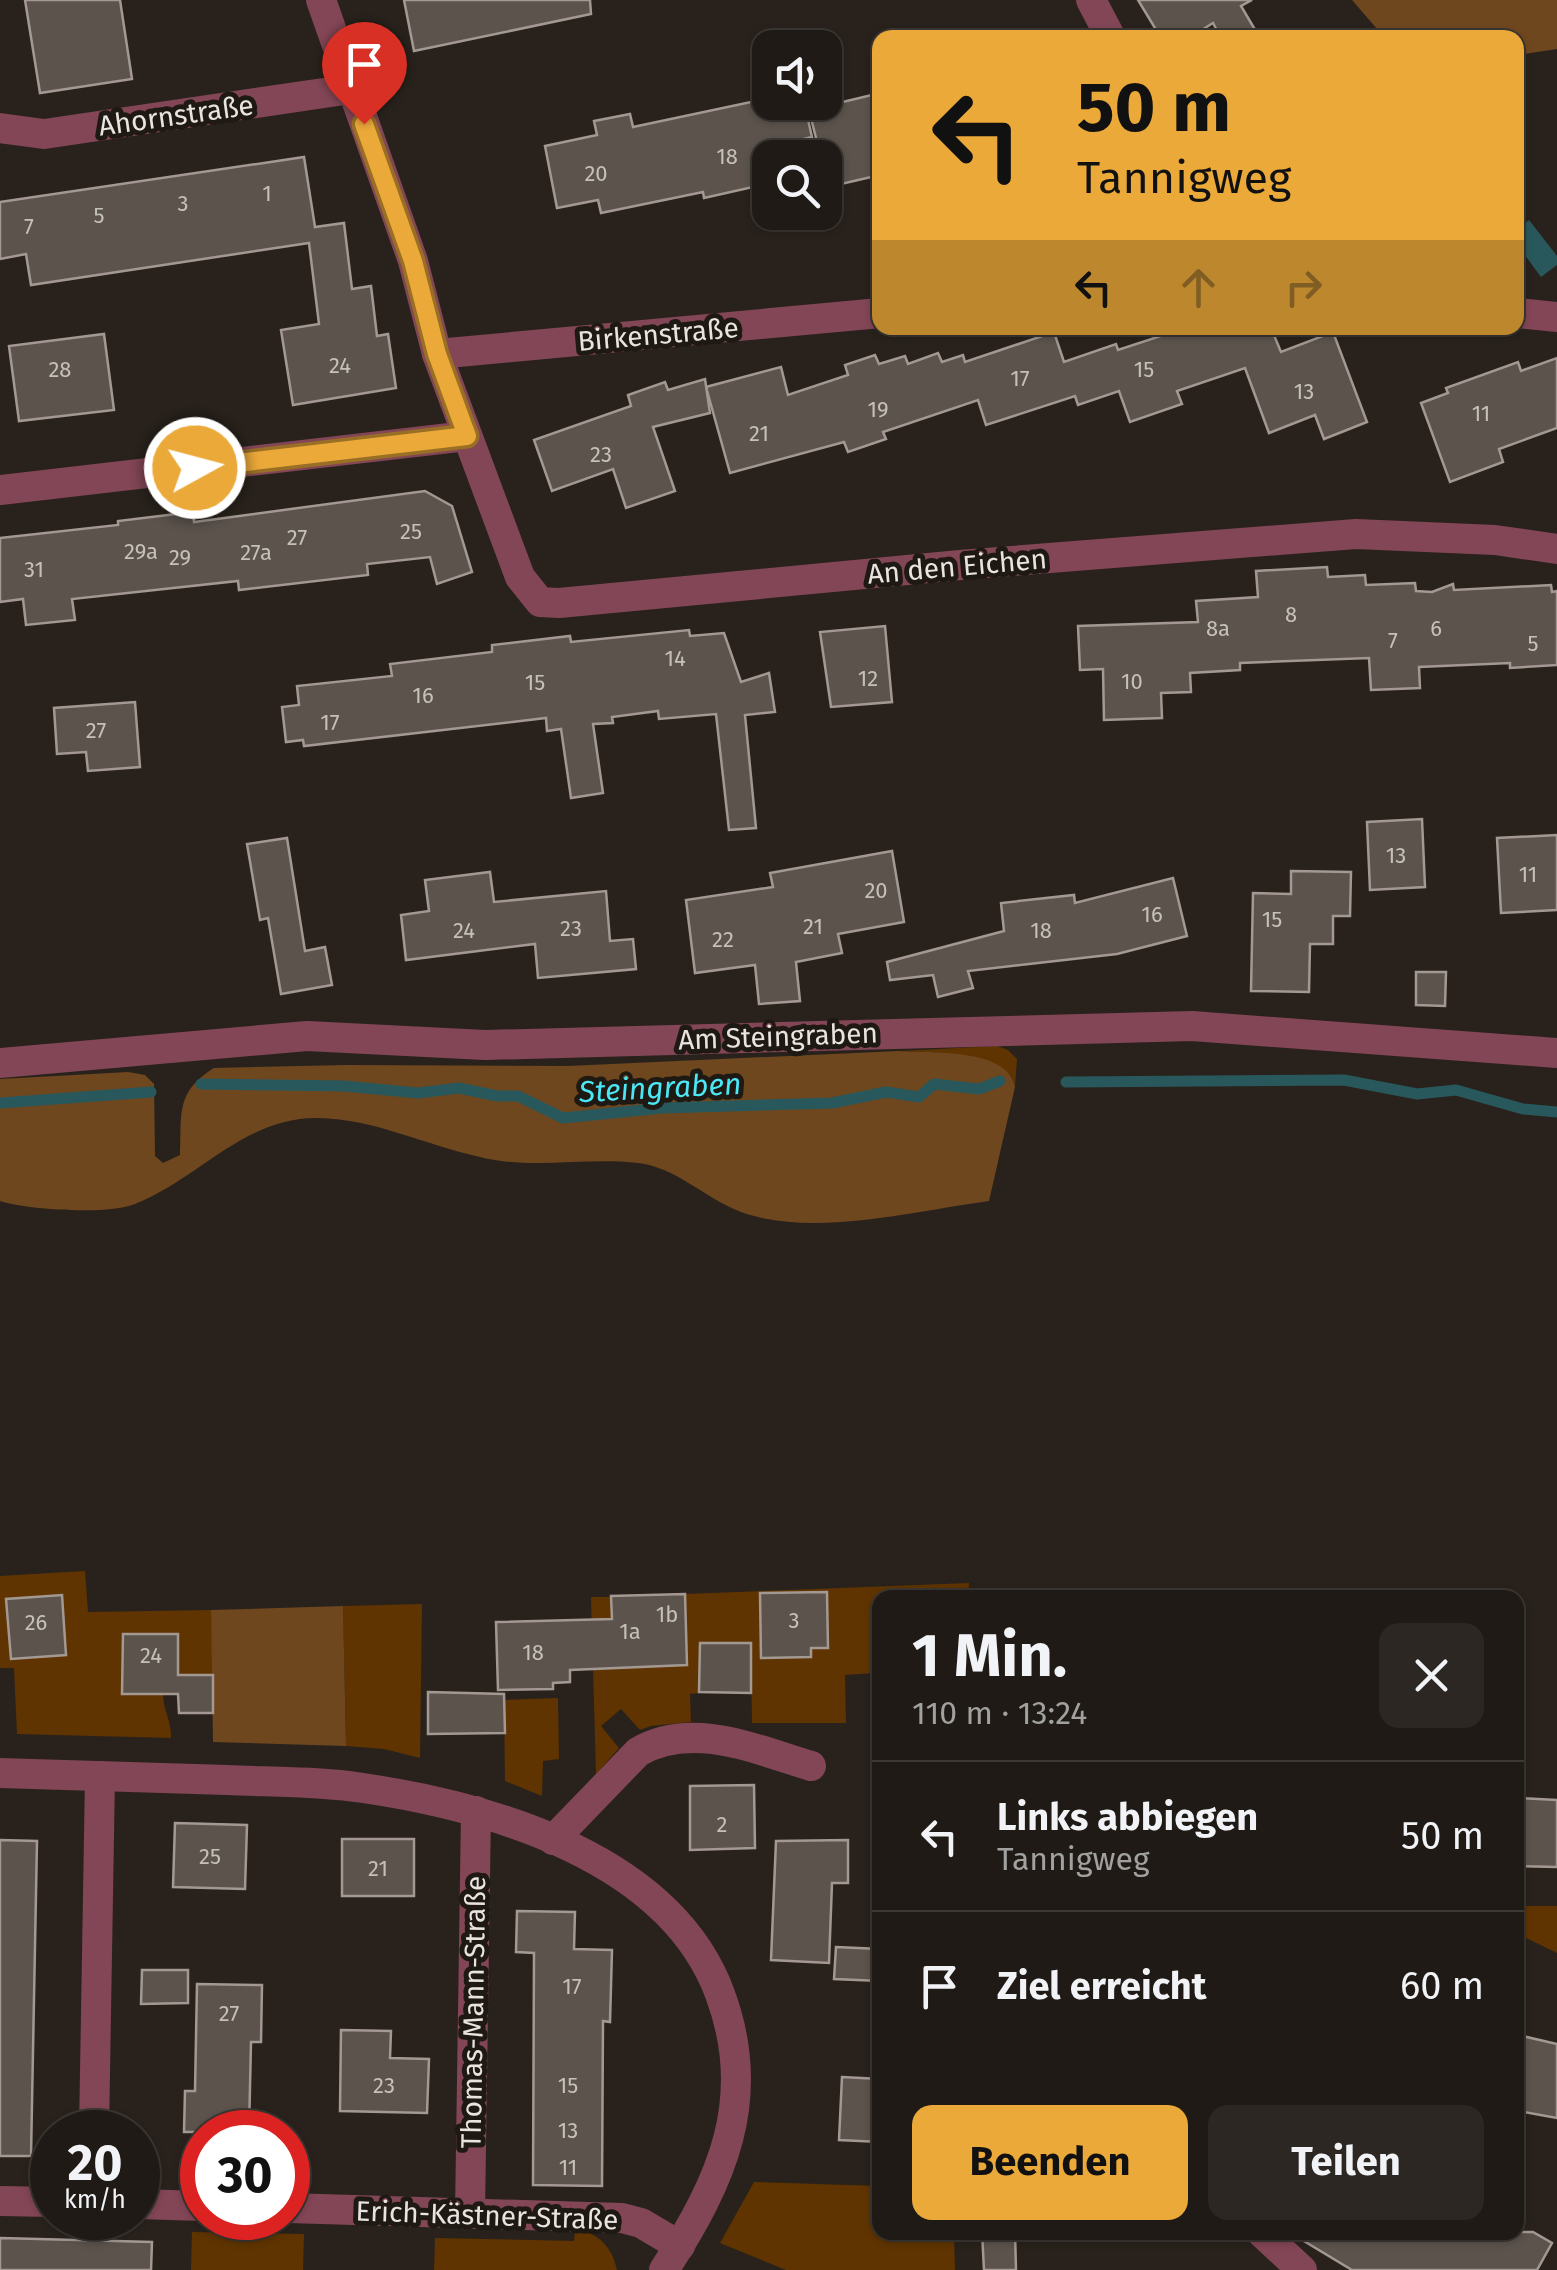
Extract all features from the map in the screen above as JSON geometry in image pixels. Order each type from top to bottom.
[{"type":"street","points":[[0,490],[467,436],[437,354],[413,261],[321,0]]},
{"type":"street","points":[[1091,0],[1107,30]]},
{"type":"street","name":"Ahornstraße","points":[[0,128],[44,134],[351,89]]},
{"type":"street","points":[[1524,313],[1557,316]]},
{"type":"street","name":"Birkenstraße","points":[[437,354],[872,315]]},
{"type":"street","name":"An den Eichen","points":[[467,436],[520,577],[540,602],[560,604],[980,564],[1356,534],[1495,540],[1557,549]]},
{"type":"street","name":"Am Steingraben","points":[[0,1063],[308,1036],[485,1044],[1192,1026],[1557,1053]]},
{"type":"street","points":[[554,1840],[638,1752],[653,1743],[718,1738],[811,1766]]},
{"type":"street","points":[[0,1774],[358,1787],[476,1811],[554,1840],[609,1867],[659,1904],[702,1955],[728,2017],[735,2056],[737,2100],[732,2132],[710,2193],[672,2258]]},
{"type":"street","points":[[94,2110],[100,1776]]},
{"type":"street","name":"Thomas-Mann-Straße","points":[[470,2214],[476,1811]]},
{"type":"street","points":[[0,2201],[30,2202]]},
{"type":"street","name":"Erich-Kästner-Straße","points":[[310,2209],[622,2218],[641,2223],[672,2258]]},
{"type":"street","points":[[1270,2240],[1302,2270]]},
{"type":"shaded area","points":[[1352,0],[1557,0],[1557,49],[1524,54],[1524,30],[1378,30]]},
{"type":"shaded area","points":[[997,1046],[1017,1059],[1015,1087],[1010,1075],[984,1060],[899,1051]]},
{"type":"shaded area","points":[[899,1051],[966,1055],[999,1065],[1010,1074],[1015,1087],[989,1201],[864,1220],[800,1223],[741,1212],[652,1166],[500,1161],[360,1123],[318,1118],[292,1120],[244,1138],[135,1204],[68,1210],[0,1201],[0,1079],[128,1072],[145,1075],[154,1084],[155,1156],[163,1163],[180,1155],[183,1105],[193,1086],[214,1068],[568,1066]]},
{"type":"shaded area","points":[[85,1571],[88,1612],[211,1610],[213,1675],[179,1675],[178,1634],[123,1634],[123,1694],[163,1694],[171,1738],[17,1734],[14,1668],[0,1668],[0,1576]],"holes":[[[62,1595],[66,1655],[11,1659]]]},
{"type":"shaded area","points":[[969,1583],[968,1590],[872,1590],[872,1673],[845,1675],[846,1723],[752,1723],[751,1643],[700,1643],[699,1693],[690,1694],[691,1722],[640,1730],[621,1709],[601,1726],[619,1748],[596,1774],[591,1597],[611,1597],[613,1668],[686,1665],[685,1594]],"holes":[[[827,1592],[828,1648],[811,1648],[810,1657],[787,1658],[786,1650],[761,1650],[760,1593]]]},
{"type":"shaded area","points":[[422,1604],[420,1758],[384,1749],[346,1746],[343,1606]]},
{"type":"shaded area","points":[[343,1606],[346,1746],[213,1742],[211,1610]]},
{"type":"shaded area","points":[[558,1698],[559,1759],[543,1761],[542,1796],[505,1781],[504,1700]]},
{"type":"shaded area","points":[[1524,1906],[1557,1906],[1557,1953],[1524,1937]]},
{"type":"shaded area","points":[[754,2182],[872,2186],[872,2240],[954,2240],[955,2270],[786,2270],[720,2243]]},
{"type":"shaded area","points":[[575,2229],[603,2242],[617,2270],[434,2270],[435,2238],[574,2241]]},
{"type":"shaded area","points":[[192,2240],[304,2240],[303,2270],[191,2270]]},
{"type":"water","points":[[1529,220],[1557,256],[1557,265],[1541,277],[1524,254],[1524,224]]},
{"type":"building","points":[[25,0],[120,0],[132,79],[40,93]]},
{"type":"building","points":[[404,0],[590,0],[591,14],[414,51]]},
{"type":"building","points":[[1138,0],[1252,0],[1241,6],[1255,30],[1217,30],[1213,23],[1202,30],[1156,30]]},
{"type":"building","points":[[872,95],[872,177],[842,184],[842,140],[816,140],[812,120],[842,120],[842,102]]},
{"type":"building","points":[[752,102],[752,120],[808,120],[812,137],[752,140],[752,187],[704,198],[703,192],[601,213],[598,200],[557,208],[545,146],[597,135],[594,121],[630,114],[633,127]]},
{"type":"building","points":[[304,157],[315,227],[344,223],[352,289],[371,286],[377,336],[388,334],[396,388],[293,405],[281,330],[319,324],[309,243],[31,285],[26,254],[0,259],[0,202]]},
{"type":"building","points":[[104,334],[114,410],[19,421],[9,346]]},
{"type":"building","points":[[1045,335],[1055,335],[1064,362],[1116,344],[1118,350],[1164,335],[1274,335],[1281,352],[1334,335],[1367,422],[1324,439],[1315,415],[1269,433],[1245,368],[1177,391],[1182,404],[1130,422],[1119,391],[1078,405],[1075,396],[986,425],[978,400],[883,432],[886,439],[848,452],[844,442],[730,473],[706,387],[781,367],[788,395],[848,375],[845,365],[875,355],[879,364],[905,356],[908,364],[938,353],[942,362],[963,355],[965,362]]},
{"type":"building","points":[[1557,358],[1557,428],[1499,449],[1503,462],[1450,482],[1421,403],[1448,393],[1446,388],[1518,362],[1521,371]]},
{"type":"building","points":[[705,379],[710,413],[653,427],[675,491],[626,508],[613,469],[552,491],[534,440],[631,406],[628,395],[665,382],[668,390]]},
{"type":"building","points":[[425,491],[452,506],[472,572],[437,584],[430,557],[367,564],[368,575],[239,590],[238,581],[72,599],[75,620],[26,625],[23,599],[0,602],[0,538],[193,512],[194,522]]},
{"type":"building","points":[[1327,567],[1328,577],[1365,575],[1366,585],[1415,583],[1416,591],[1432,592],[1453,584],[1454,590],[1551,585],[1552,592],[1557,591],[1557,665],[1419,667],[1420,688],[1371,690],[1369,658],[1240,663],[1240,670],[1190,673],[1191,692],[1161,693],[1162,718],[1104,720],[1103,669],[1080,670],[1078,626],[1198,622],[1196,601],[1258,597],[1256,571]]},
{"type":"building","points":[[885,626],[892,702],[831,707],[820,632]]},
{"type":"building","points":[[689,630],[690,636],[724,633],[741,682],[769,673],[775,712],[745,715],[756,828],[729,830],[716,714],[659,719],[658,711],[612,717],[613,723],[593,724],[603,793],[571,798],[561,729],[547,731],[546,718],[304,746],[303,740],[286,742],[282,707],[299,705],[297,686],[392,676],[390,664],[492,652],[492,645],[570,636],[571,642]]},
{"type":"building","points":[[135,702],[140,767],[88,771],[86,752],[57,754],[54,708]]},
{"type":"building","points":[[1422,819],[1425,887],[1370,890],[1367,822]]},
{"type":"building","points":[[1557,835],[1557,910],[1501,913],[1497,838]]},
{"type":"building","points":[[287,838],[305,951],[325,947],[332,985],[281,994],[268,918],[260,920],[247,844]]},
{"type":"building","points":[[892,851],[904,922],[838,934],[842,953],[796,962],[800,1001],[759,1004],[755,965],[695,973],[686,900],[773,887],[770,873]]},
{"type":"building","points":[[1291,871],[1351,872],[1350,916],[1333,916],[1333,944],[1310,944],[1309,992],[1251,991],[1253,893],[1291,894]]},
{"type":"building","points":[[490,872],[494,902],[606,891],[610,941],[633,939],[636,969],[538,978],[535,944],[406,960],[401,915],[429,911],[425,880]]},
{"type":"building","points":[[1173,878],[1187,936],[1117,954],[968,971],[973,988],[938,997],[933,975],[890,980],[887,962],[1004,931],[1001,903],[1074,895],[1075,903]]},
{"type":"building","points":[[1416,972],[1446,972],[1445,1006],[1416,1005]]},
{"type":"building","points":[[827,1592],[828,1648],[811,1648],[811,1657],[761,1658],[760,1593]]},
{"type":"building","points":[[685,1594],[687,1665],[570,1670],[570,1682],[553,1683],[553,1689],[498,1690],[496,1622],[612,1619],[611,1596]]},
{"type":"building","points":[[62,1595],[66,1655],[11,1659],[6,1599]]},
{"type":"building","points":[[123,1634],[178,1634],[178,1675],[213,1675],[213,1713],[179,1713],[178,1694],[122,1694]]},
{"type":"building","points":[[700,1643],[751,1643],[751,1693],[699,1692]]},
{"type":"building","points":[[428,1692],[504,1694],[505,1733],[428,1734]]},
{"type":"building","points":[[754,1785],[755,1848],[690,1850],[690,1786]]},
{"type":"building","points":[[1524,1798],[1557,1800],[1557,1867],[1524,1866]]},
{"type":"building","points":[[175,1823],[247,1825],[245,1889],[173,1887]]},
{"type":"building","points":[[342,1839],[414,1839],[414,1896],[342,1896]]},
{"type":"building","points":[[0,1840],[37,1841],[30,2156],[0,2156]]},
{"type":"building","points":[[848,1840],[848,1883],[832,1883],[829,1963],[771,1960],[776,1841]]},
{"type":"building","points":[[517,1911],[575,1912],[574,1949],[612,1950],[610,2022],[603,2021],[602,2186],[533,2185],[534,1953],[516,1952]]},
{"type":"building","points":[[836,1947],[872,1949],[872,1981],[834,1979]]},
{"type":"building","points":[[142,1970],[188,1970],[188,2003],[141,2004]]},
{"type":"building","points":[[197,1984],[262,1985],[261,2042],[251,2042],[249,2110],[185,2110],[185,2091],[195,2091]]},
{"type":"building","points":[[341,2030],[391,2031],[390,2058],[429,2059],[427,2113],[340,2111]]},
{"type":"building","points":[[1524,2036],[1557,2044],[1557,2118],[1524,2112]]},
{"type":"building","points":[[842,2077],[872,2079],[872,2142],[839,2140]]},
{"type":"building","points":[[1524,2232],[1533,2232],[1552,2243],[1537,2270],[1352,2270],[1302,2240],[1524,2240]]},
{"type":"building","points":[[0,2238],[152,2242],[151,2270],[0,2270]]},
{"type":"building","points":[[982,2240],[1015,2240],[1016,2270],[984,2270]]},
{"type":"waterway","name":"Steingraben","points":[[1066,1082],[1344,1080],[1417,1094],[1456,1090],[1523,1109],[1557,1112]]},
{"type":"waterway","name":"Steingraben","points":[[201,1084],[344,1086],[418,1093],[459,1088],[518,1096],[563,1118],[662,1108],[832,1103],[886,1092],[919,1097],[934,1084],[979,1089],[1000,1081]]},
{"type":"waterway","name":"Steingraben","points":[[0,1103],[151,1092]]},
{"type":"route","points":[[195,468],[467,436],[437,354],[413,261],[364,124]]}]
